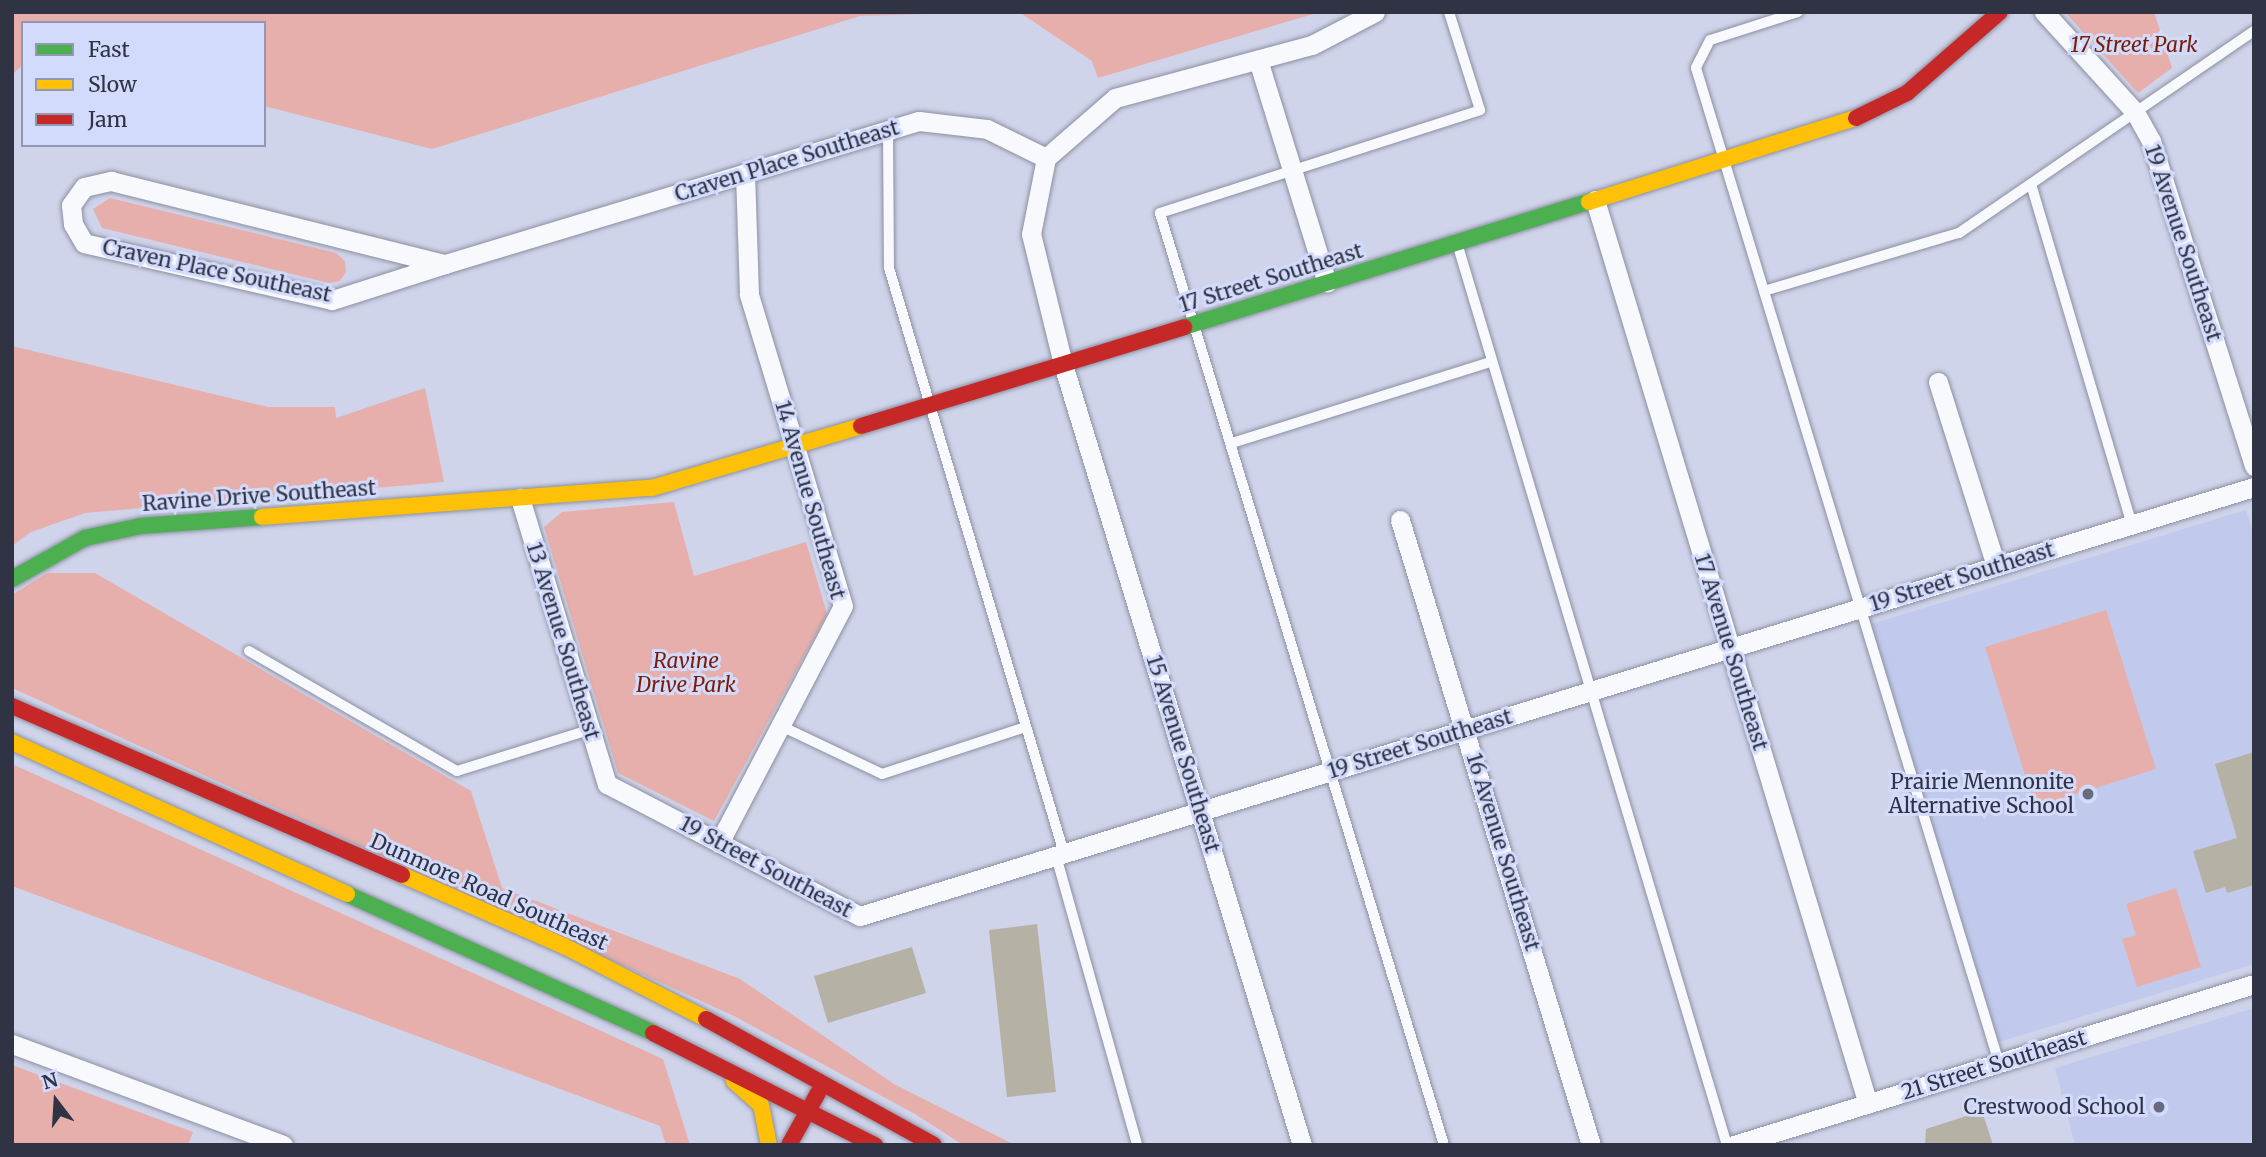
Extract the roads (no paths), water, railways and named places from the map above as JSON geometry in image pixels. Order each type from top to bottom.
[{"type":"main road","name":"17 Street Southeast","points":[[520,498],[652,488],[1195,324],[1880,109],[1907,93],[2000,12]]},
{"type":"main road","name":"Ravine Drive Southeast","points":[[12,579],[85,538],[141,526],[520,498]]},
{"type":"main road","name":"Dunmore Road Southeast","points":[[12,706],[564,946],[825,1081],[934,1145]]},
{"type":"main road","points":[[12,742],[702,1055],[875,1145]]},
{"type":"main road","points":[[702,1055],[761,1105],[769,1145]]},
{"type":"main road","points":[[789,1145],[825,1081]]},
{"type":"street","points":[[1046,158],[1115,98],[1312,45],[1375,12]]},
{"type":"street","name":"19 Avenue Southeast","points":[[2044,12],[2135,112],[2164,174],[2254,466]]},
{"type":"street","points":[[1258,60],[1327,283]]},
{"type":"street","name":"Craven Place Southeast","points":[[445,264],[111,181],[84,187],[71,205],[73,224],[84,243],[332,300],[919,121],[954,122],[987,129],[1046,158]]},
{"type":"street","name":"15 Avenue Southeast","points":[[1046,158],[1031,234],[1063,364],[1302,1145]]},
{"type":"street","name":"14 Avenue Southeast","points":[[719,843],[843,606],[749,294],[745,173]]},
{"type":"street","name":"17 Avenue Southeast","points":[[1595,200],[1868,1104]]},
{"type":"street","points":[[1938,382],[1996,566]]},
{"type":"street","name":"19 Street Southeast","points":[[607,784],[860,916],[2254,487]]},
{"type":"street","name":"13 Avenue Southeast","points":[[520,498],[607,784]]},
{"type":"street","name":"16 Avenue Southeast","points":[[1400,520],[1591,1145]]},
{"type":"street","name":"21 Street Southeast","points":[[1734,1145],[2254,984]]},
{"type":"street","points":[[12,1044],[283,1145]]},
{"type":"lane","points":[[1444,1145],[1160,213],[1480,110],[1449,12]]},
{"type":"lane","points":[[1798,12],[1710,40],[1696,68],[1999,1063]]},
{"type":"lane","points":[[1764,292],[1959,233],[2254,31]]},
{"type":"lane","points":[[888,129],[889,268],[1026,727],[1137,1145]]},
{"type":"lane","points":[[2031,184],[2132,525]]},
{"type":"lane","points":[[1457,243],[1490,362],[1593,690],[1727,1145]]},
{"type":"lane","points":[[1232,443],[1490,362]]},
{"type":"lane","points":[[249,651],[457,771],[589,730]]},
{"type":"lane","points":[[780,726],[882,774],[1026,727]]},
{"type":"place","name":"Prairie Mennonite Alternative School","points":[[2088,794]]},
{"type":"place","name":"Crestwood School","points":[[2159,1107]]},
{"type":"park label","name":"17 Street Park","points":[[2134,45]]},
{"type":"park label","name":"Ravine Drive Park","points":[[686,673]]}]
